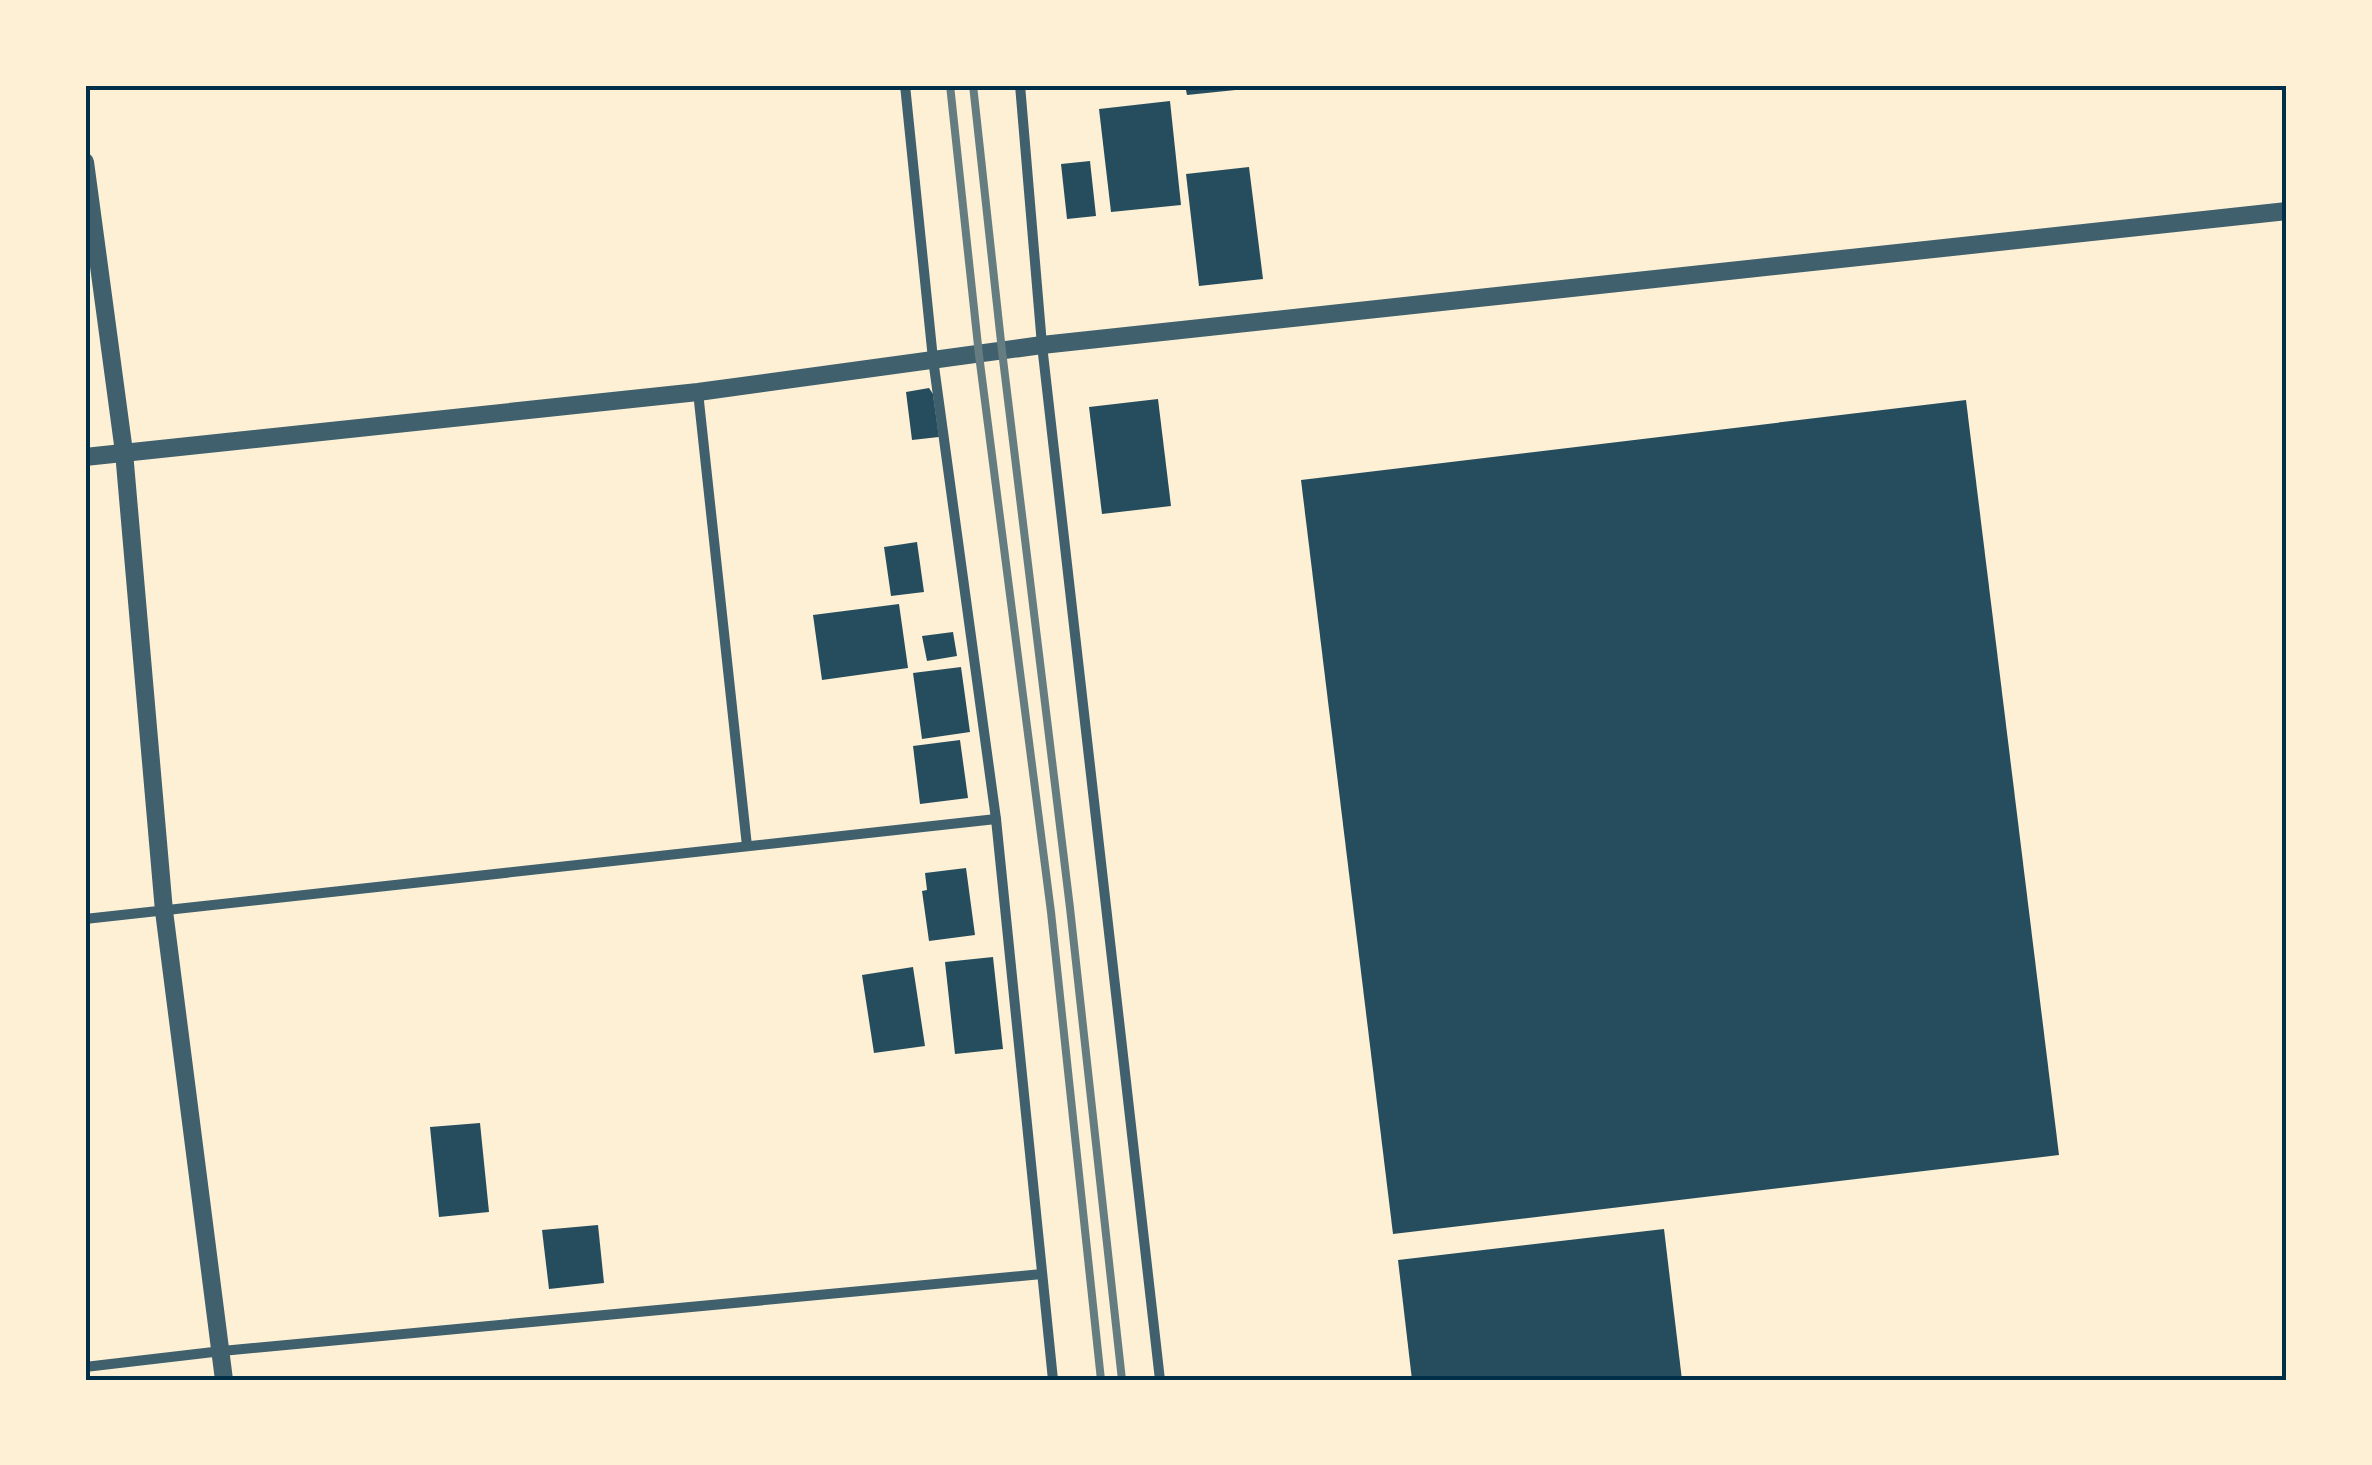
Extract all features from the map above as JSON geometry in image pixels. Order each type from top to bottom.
[{"type":"street","points":[[905,85],[933,359],[996,818],[1053,1380]]},
{"type":"street","points":[[1020,85],[1042,346],[1160,1380]]},
{"type":"street","points":[[85,162],[124,452],[164,911],[224,1380]]},
{"type":"street","points":[[85,456],[698,392],[1042,346],[2287,210]]},
{"type":"street","points":[[698,392],[747,846]]},
{"type":"street","points":[[85,919],[996,818]]},
{"type":"street","points":[[85,1366],[1042,1274]]},
{"type":"building","points":[[1185,85],[1255,85],[1255,88],[1187,95]]},
{"type":"building","points":[[1170,101],[1181,205],[1111,212],[1099,109]]},
{"type":"building","points":[[1090,161],[1096,216],[1067,219],[1061,164]]},
{"type":"building","points":[[1249,167],[1263,279],[1199,286],[1186,174]]},
{"type":"building","points":[[929,388],[939,437],[912,440],[906,392]]},
{"type":"building","points":[[1158,399],[1171,506],[1102,514],[1089,407]]},
{"type":"building","points":[[1966,400],[2059,1155],[1393,1234],[1301,480]]},
{"type":"building","points":[[917,542],[924,592],[891,596],[884,547]]},
{"type":"building","points":[[899,604],[908,668],[822,680],[813,615]]},
{"type":"building","points":[[953,632],[957,656],[927,661],[922,636]]},
{"type":"building","points":[[961,667],[970,732],[922,739],[913,673]]},
{"type":"building","points":[[960,740],[968,798],[920,804],[913,746]]},
{"type":"building","points":[[966,868],[975,935],[929,941],[922,891],[927,890],[925,873]]},
{"type":"building","points":[[993,957],[1003,1049],[955,1054],[945,962]]},
{"type":"building","points":[[913,967],[925,1046],[874,1053],[862,975]]},
{"type":"building","points":[[480,1123],[489,1212],[439,1217],[430,1127]]},
{"type":"building","points":[[598,1225],[604,1283],[549,1289],[542,1230]]},
{"type":"building","points":[[1664,1229],[1682,1380],[1412,1380],[1398,1260]]},
{"type":"railway","points":[[950,85],[979,355],[1051,912],[1101,1380]]},
{"type":"railway","points":[[973,85],[1122,1380]]}]
